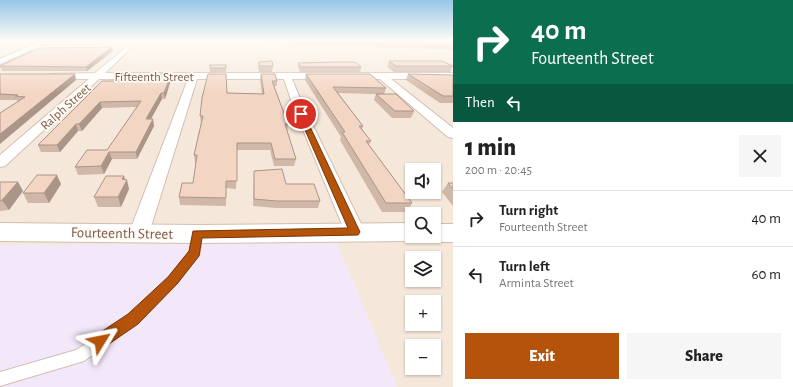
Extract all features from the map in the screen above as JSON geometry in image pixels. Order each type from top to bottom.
[{"type":"street","name":"Ralph Street","points":[[0,163],[117,58]]},
{"type":"street","name":"Fifteenth Street","points":[[45,76],[453,76]]},
{"type":"street","points":[[139,233],[193,76]]},
{"type":"street","points":[[287,76],[297,103],[355,232]]},
{"type":"street","points":[[382,76],[453,134]]},
{"type":"street","name":"Fourteenth Street","points":[[0,232],[197,234],[405,232]]},
{"type":"street","points":[[441,233],[453,233]]},
{"type":"lane","points":[[0,379],[79,356],[133,319],[173,280],[194,252],[197,234]]},
{"type":"shaded area","points":[[0,58],[453,58],[453,387],[0,387]]},
{"type":"shaded area","points":[[337,243],[397,387],[0,387],[0,245]]},
{"type":"building","points":[[17,58],[98,58],[86,67],[0,66]]},
{"type":"building","points":[[272,61],[273,66],[259,66],[259,62]]},
{"type":"building","points":[[389,61],[442,61],[453,66],[396,66]]},
{"type":"building","points":[[355,62],[361,67],[301,67],[298,63]]},
{"type":"building","points":[[210,65],[226,65],[226,68],[210,68]]},
{"type":"building","points":[[0,74],[75,74],[0,134],[0,113],[25,97],[0,94]]},
{"type":"building","points":[[159,74],[171,74],[164,93],[161,93],[146,119],[153,119],[136,152],[109,152],[101,166],[75,167],[87,150],[107,150],[141,101],[100,102],[79,124],[76,124],[57,145],[38,145],[102,81],[152,81],[153,79],[156,79]]},
{"type":"building","points":[[208,74],[226,74],[227,93],[264,94],[261,74],[275,74],[277,81],[272,81],[288,124],[285,124],[296,159],[275,159],[271,143],[237,143],[237,181],[226,181],[226,198],[179,197],[182,183],[193,183],[197,155],[194,155],[203,116],[200,116],[202,98]]},
{"type":"building","points":[[306,74],[370,74],[386,88],[333,87],[363,126],[359,126],[371,141],[366,141],[405,194],[405,199],[409,199],[412,203],[386,203],[342,132],[345,132]]},
{"type":"building","points":[[408,74],[453,75],[453,96],[443,96]]},
{"type":"building","points":[[376,94],[396,94],[414,111],[395,111]]},
{"type":"building","points":[[282,169],[286,184],[314,184],[320,201],[277,201],[254,199],[254,171]]},
{"type":"building","points":[[37,175],[57,175],[44,193],[23,193]]},
{"type":"building","points":[[106,176],[124,176],[122,179],[127,180],[118,197],[94,197]]},
{"type":"building","points":[[0,182],[18,182],[0,201]]},
{"type":"building","points":[[448,183],[453,183],[453,189]]},
{"type":"route","points":[[100,341],[133,319],[173,280],[194,252],[197,234],[355,232],[301,114]]}]
